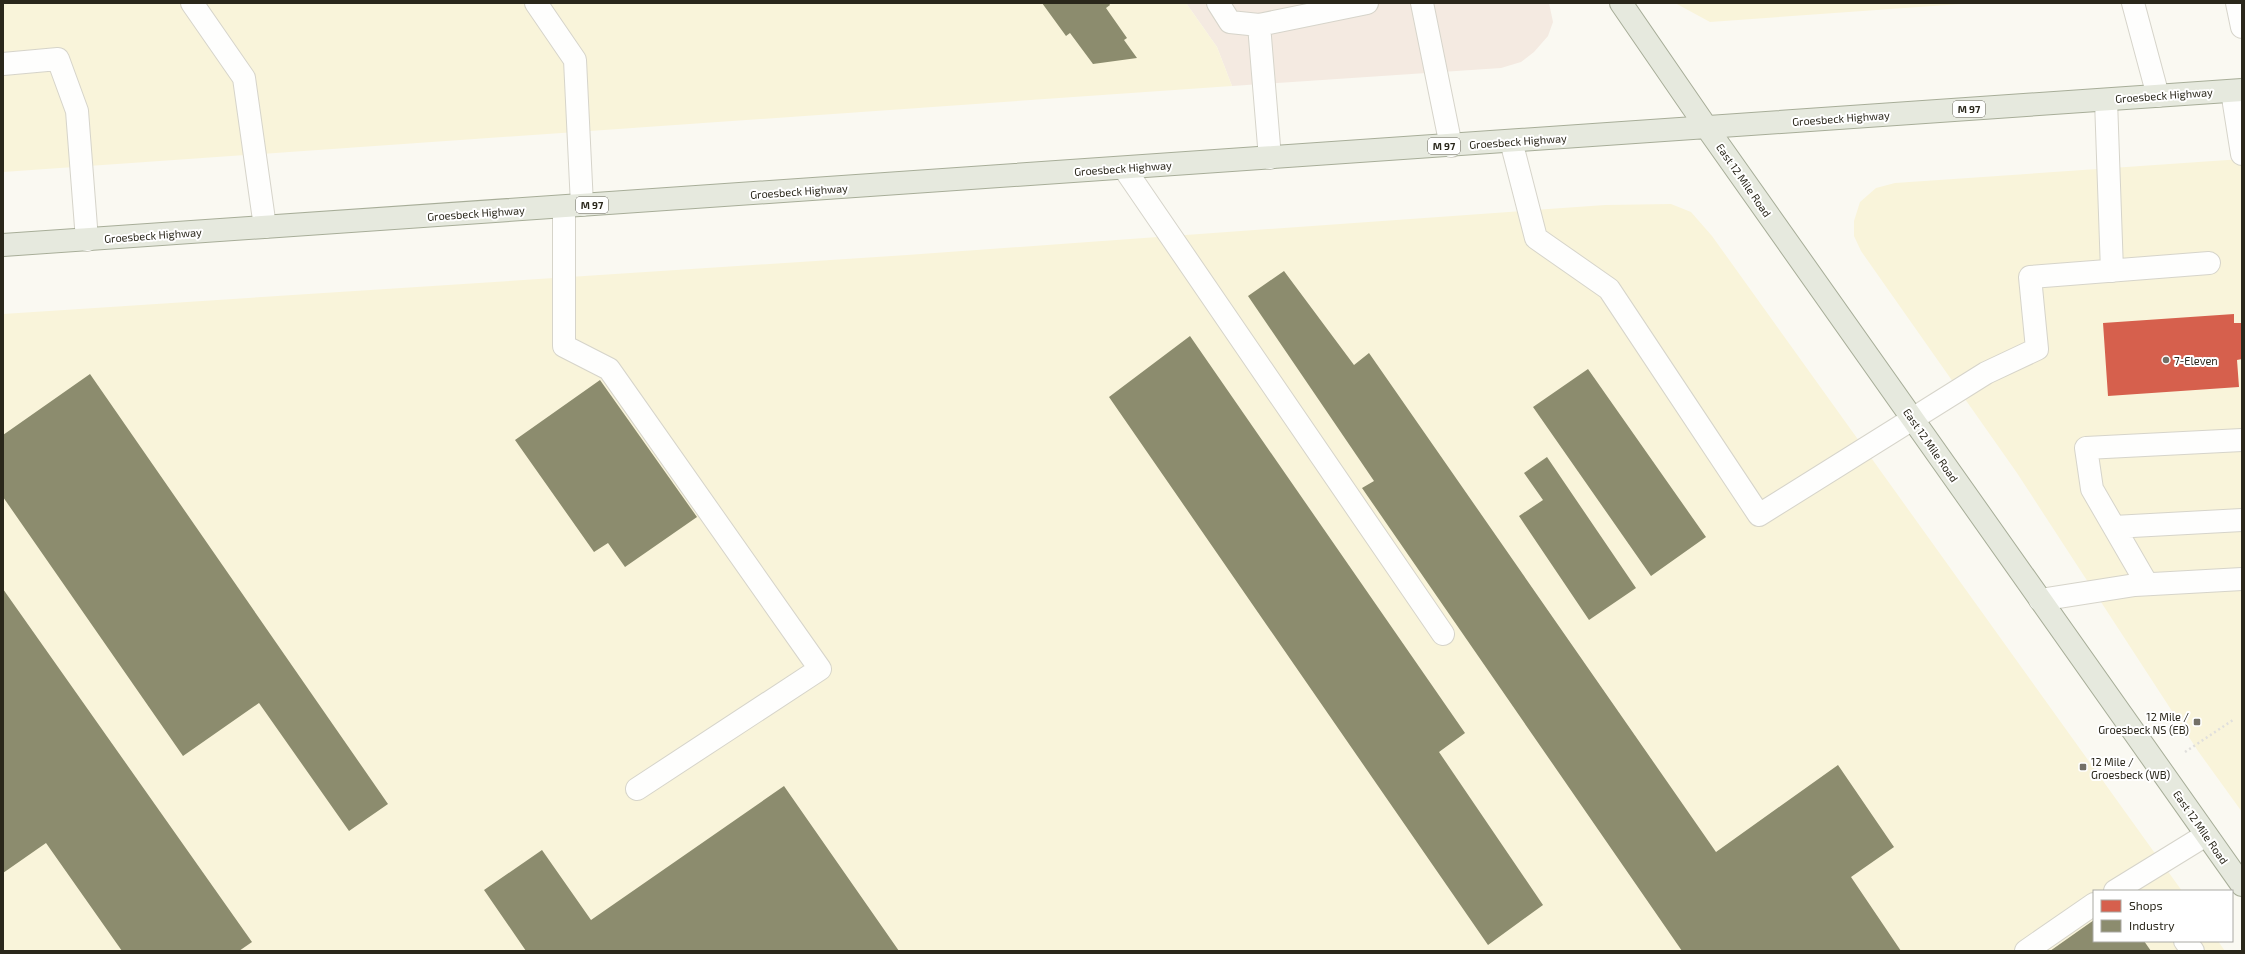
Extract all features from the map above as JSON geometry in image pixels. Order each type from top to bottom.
[{"type":"main road","name":"East 12 Mile Road","points":[[1621,3],[1706,128],[2242,886]]},
{"type":"main road","name":"Groesbeck Highway","points":[[3,245],[1451,146],[2237,90]]},
{"type":"lane","points":[[192,3],[244,78],[265,227]]},
{"type":"lane","points":[[536,3],[575,60],[573,206],[564,346],[609,369],[820,669],[637,789]]},
{"type":"lane","points":[[1218,3],[1230,22],[1259,25],[1367,3]]},
{"type":"lane","points":[[1422,3],[1451,146]]},
{"type":"lane","points":[[2133,3],[2158,96]]},
{"type":"lane","points":[[2237,3],[2242,27]]},
{"type":"lane","points":[[1259,25],[1270,158]]},
{"type":"lane","points":[[3,64],[58,59],[77,111],[86,240]]},
{"type":"lane","points":[[2237,90],[2242,154]]},
{"type":"lane","points":[[2106,100],[2112,271]]},
{"type":"lane","points":[[1511,141],[1536,238],[1609,289],[1759,515],[1986,373],[2038,349],[2030,277],[2209,263]]},
{"type":"lane","points":[[1124,168],[1443,634]]},
{"type":"lane","points":[[2147,584],[2092,489],[2086,448],[2242,440]]},
{"type":"lane","points":[[2114,527],[2242,520]]},
{"type":"lane","points":[[2040,600],[2147,584],[2242,579]]},
{"type":"lane","points":[[2119,890],[2143,884],[2206,834]]},
{"type":"lane","points":[[2026,951],[2093,905]]},
{"type":"lane","points":[[2186,942],[2193,951]]},
{"type":"path","points":[[2196,745],[2233,720]]},
{"type":"shaded area","points":[[3,3],[1186,3],[1217,47],[1232,86],[3,172]]},
{"type":"shaded area","points":[[1186,3],[1549,3],[1553,22],[1548,36],[1534,52],[1521,62],[1501,68],[1232,86],[1217,47]]},
{"type":"shaded area","points":[[1675,3],[1975,3],[1710,22]]},
{"type":"shaded area","points":[[2242,159],[2242,812],[2198,751],[2017,473],[1861,251],[1854,236],[1854,221],[1860,202],[1876,188],[1895,183]]},
{"type":"shaded area","points":[[1671,204],[1691,212],[1712,236],[2181,890],[2093,890],[2093,942],[2219,942],[2225,951],[3,951],[3,314],[907,255],[1605,205]]},
{"type":"building: Shops","points":[[2234,314],[2234,323],[2242,323],[2242,359],[2237,360],[2239,387],[2108,396],[2103,323]]},
{"type":"building: Industry","points":[[1042,3],[1109,3],[1110,5],[1106,8],[1127,38],[1124,40],[1137,58],[1093,64],[1070,33],[1066,36]]},
{"type":"building: Industry","points":[[1284,271],[1354,365],[1369,353],[1716,852],[1838,765],[1894,847],[1851,877],[1901,951],[1682,951],[1362,488],[1374,481],[1248,296]]},
{"type":"building: Industry","points":[[1190,336],[1465,733],[1439,752],[1543,905],[1488,945],[1109,397]]},
{"type":"building: Industry","points":[[1588,369],[1706,537],[1651,576],[1533,407]]},
{"type":"building: Industry","points":[[90,374],[388,804],[349,831],[259,703],[183,756],[3,497],[3,435]]},
{"type":"building: Industry","points":[[600,380],[697,517],[625,567],[608,543],[594,552],[515,440]]},
{"type":"building: Industry","points":[[1547,457],[1636,588],[1589,620],[1519,516],[1543,500],[1524,473]]},
{"type":"building: Industry","points":[[3,589],[252,942],[239,951],[122,951],[46,843],[3,873]]},
{"type":"building: Industry","points":[[784,786],[899,951],[526,951],[484,890],[542,850],[591,920]]},
{"type":"building: Industry","points":[[2093,921],[2093,942],[2145,942],[2151,951],[2050,951]]},
{"type":"place","name":"7-Eleven","points":[[2166,360]]},
{"type":"place","name":"12 Mile / Groesbeck NS (EB)","points":[[2197,722]]},
{"type":"place","name":"12 Mile / Groesbeck (WB)","points":[[2083,767]]}]
